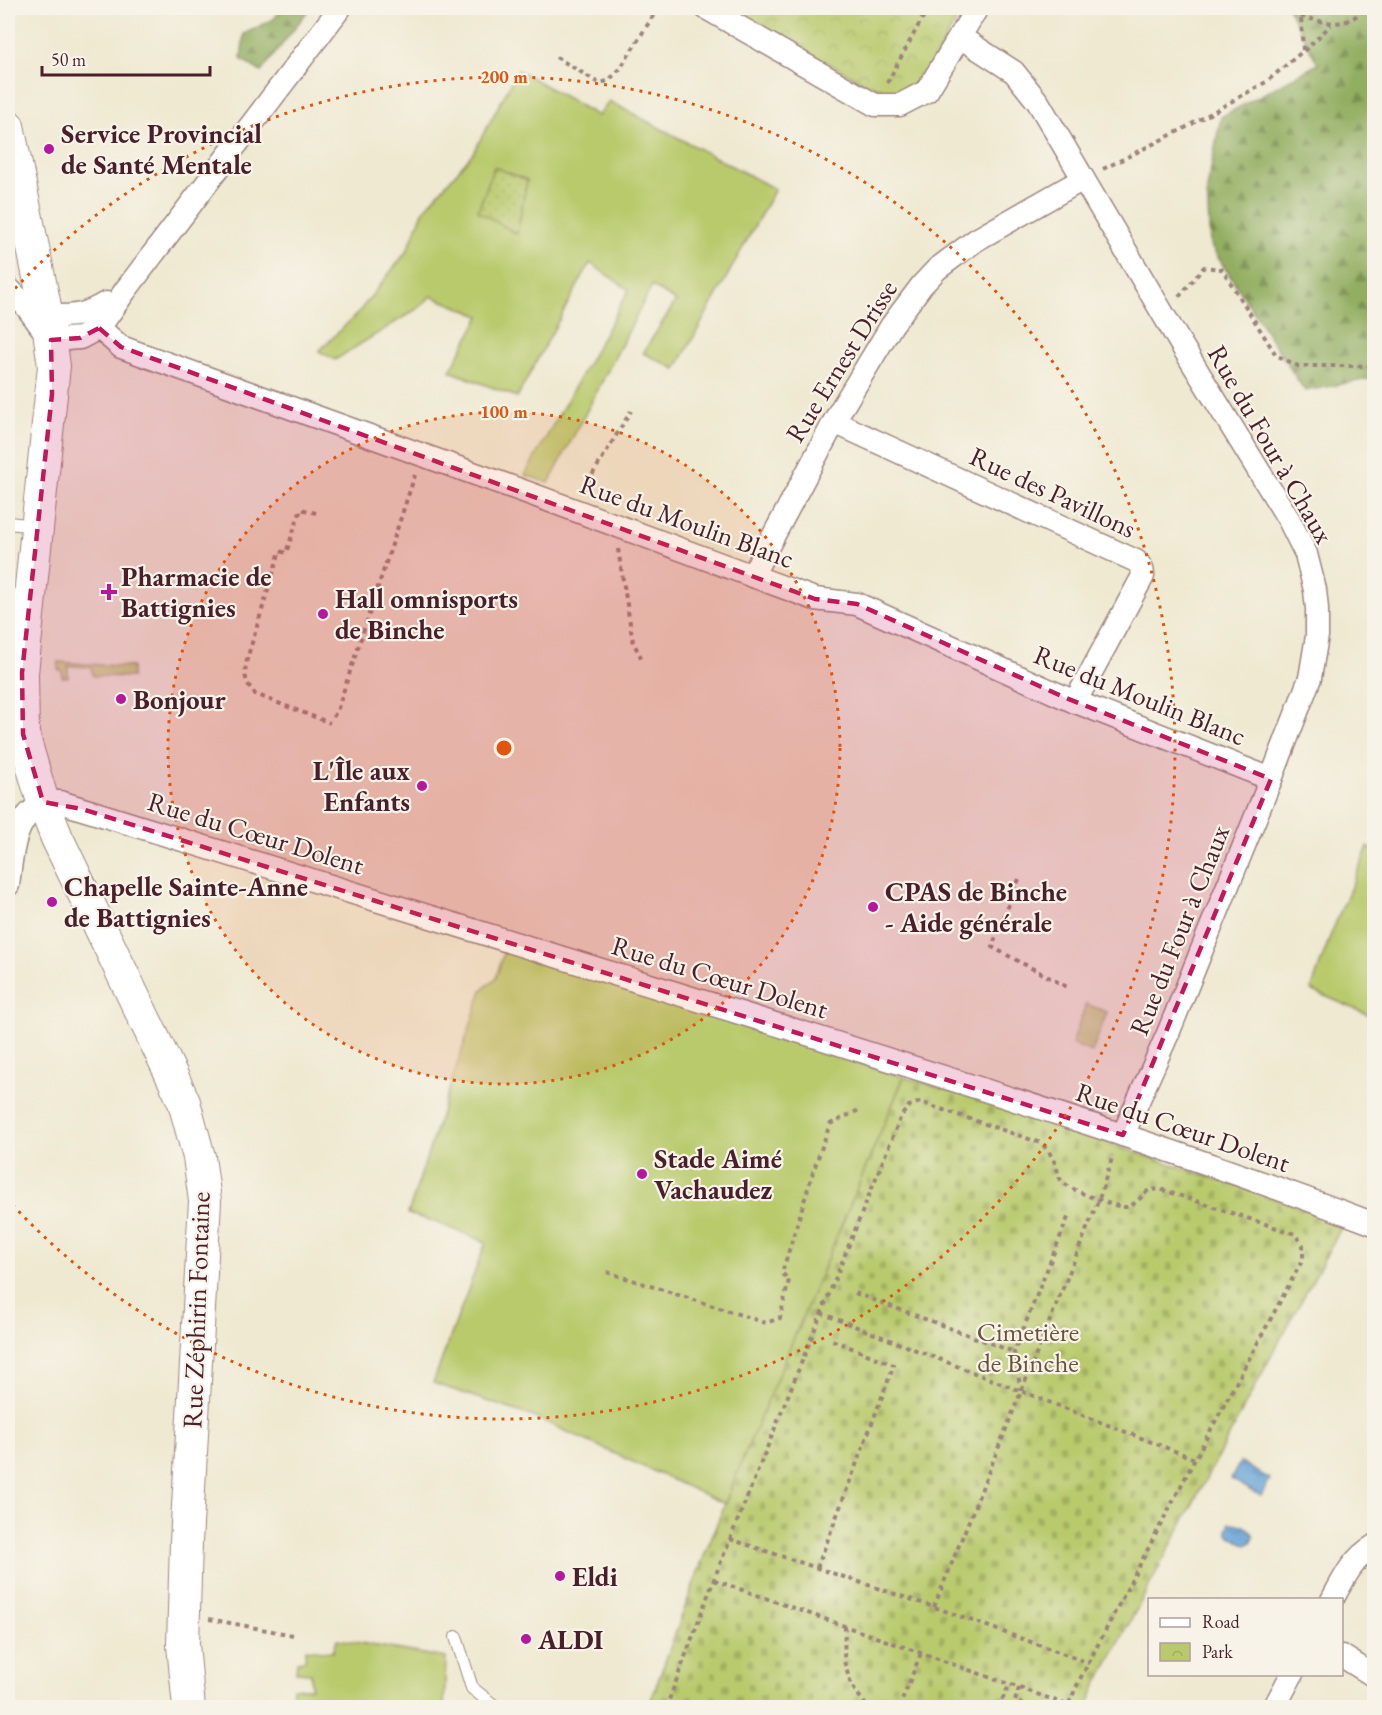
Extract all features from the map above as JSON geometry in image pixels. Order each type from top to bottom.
[{"type":"main road","name":"Rue Zéphirin Fontaine","points":[[8,126],[16,216],[47,316],[54,366],[22,674],[23,734],[43,802],[69,865],[127,979],[184,1102],[199,1157],[205,1201],[191,1437],[183,1645],[189,1707]]},
{"type":"street","points":[[8,287],[26,306],[47,316],[80,338],[125,291],[340,8]]},
{"type":"street","points":[[706,8],[875,105],[900,105],[927,91],[977,8]]},
{"type":"street","name":"Rue du Four à Chaux","points":[[960,36],[1014,72],[1038,102],[1288,520],[1306,554],[1315,590],[1317,636],[1310,678],[1169,1031],[1122,1135]]},
{"type":"street","name":"Rue Ernest Drisse","points":[[752,576],[834,422],[892,325],[922,285],[937,269],[976,240],[1083,178]]},
{"type":"street","points":[[8,287],[26,292],[47,316]]},
{"type":"street","name":"Rue du Moulin Blanc","points":[[97,319],[121,347],[614,524],[815,599],[857,604],[1075,702],[1271,779]]},
{"type":"street","name":"Rue des Pavillons","points":[[834,422],[1136,561],[1141,566],[1143,576],[1075,702]]},
{"type":"street","points":[[8,885],[15,841],[21,822],[43,802]]},
{"type":"street","name":"Rue du Cœur Dolent","points":[[43,802],[60,802],[723,1008],[1122,1135],[1374,1224]]},
{"type":"street","points":[[1333,1598],[1358,1557],[1374,1546]]},
{"type":"street","points":[[1343,1657],[1374,1676]]},
{"type":"street","points":[[1275,1707],[1291,1676]]},
{"type":"lane","points":[[8,523],[38,526]]},
{"type":"lane","points":[[456,1637],[472,1688],[497,1707]]},
{"type":"path","points":[[556,57],[599,83],[608,81],[620,69],[658,8]]},
{"type":"path","points":[[875,105],[928,8]]},
{"type":"path","points":[[1295,8],[1300,16],[1303,51]]},
{"type":"path","points":[[1300,16],[1331,24],[1353,19],[1363,8]]},
{"type":"path","points":[[1083,178],[1183,129],[1266,82],[1331,24]]},
{"type":"path","points":[[1165,317],[1181,293],[1204,267],[1222,269],[1276,355],[1298,366],[1374,366]]},
{"type":"path","points":[[572,509],[631,411]]},
{"type":"path","points":[[333,717],[337,711],[422,455]]},
{"type":"path","points":[[316,513],[301,509],[286,554],[280,552],[244,675],[255,694],[330,723]]},
{"type":"path","points":[[614,524],[633,642],[642,659]]},
{"type":"path","points":[[1019,879],[992,947],[1067,987]]},
{"type":"path","points":[[666,1707],[714,1580],[730,1539],[821,1313],[901,1116],[909,1106],[920,1102],[1041,1143],[1056,1163],[1061,1180],[1077,1192],[1125,1207],[1134,1204],[1149,1190],[1160,1189],[1295,1234],[1303,1245],[1303,1259],[1195,1459],[1068,1706],[714,1580]]},
{"type":"path","points":[[607,1272],[766,1323],[780,1318],[789,1280],[782,1274],[830,1124],[861,1109]]},
{"type":"path","points":[[934,1606],[1099,1199],[1122,1135]]},
{"type":"path","points":[[1021,1391],[1014,1352],[1069,1215]]},
{"type":"path","points":[[855,1293],[1014,1352]]},
{"type":"path","points":[[821,1313],[1195,1459]]},
{"type":"path","points":[[817,1568],[894,1365],[832,1340]]},
{"type":"path","points":[[730,1539],[934,1606],[1089,1663]]},
{"type":"path","points":[[184,1614],[293,1635]]},
{"type":"path","points":[[846,1626],[844,1661],[851,1685],[868,1707]]},
{"type":"path","points":[[899,1707],[921,1653]]},
{"type":"path","points":[[998,1707],[1010,1684]]},
{"type":"path","points":[[1019,1688],[1015,1701],[1030,1707]]},
{"type":"highlighted area","points":[[99,328],[121,347],[815,599],[857,604],[1066,698],[1271,779],[1123,1135],[82,809],[43,802],[23,734],[22,673],[52,394],[51,340],[80,338]]},
{"type":"green space","points":[[284,8],[310,8],[261,72],[241,59],[244,34],[272,20]]},
{"type":"green space","points":[[727,8],[963,8],[924,78],[913,88],[893,93],[859,80]]},
{"type":"green space","points":[[1288,8],[1374,8],[1374,378],[1305,391],[1210,245],[1207,189],[1221,117],[1318,64]]},
{"type":"green space","points":[[518,70],[598,116],[609,101],[775,189],[676,369],[643,353],[676,301],[652,286],[549,483],[525,475],[629,290],[590,263],[517,397],[450,371],[480,316],[431,296],[420,307],[335,360],[319,351],[358,313],[407,251],[424,210],[473,153]]},
{"type":"green space","points":[[494,167],[527,180],[517,234],[478,211]]},
{"type":"green space","points":[[58,662],[132,667],[132,677],[93,676],[91,667],[68,666],[68,677],[62,677],[62,671],[58,669]]},
{"type":"green space","points":[[1368,847],[1374,851],[1374,1017],[1311,990],[1331,934]]},
{"type":"green space","name":"Stade Aimé Vachaudez","points":[[504,951],[904,1077],[725,1504],[537,1418],[433,1383],[486,1242],[408,1214],[482,990],[496,978]]},
{"type":"green space","points":[[1086,1004],[1107,1012],[1092,1052],[1072,1044]]},
{"type":"green space","name":"Cimetière de Binche","points":[[904,1077],[997,1104],[1345,1224],[1275,1349],[1087,1707],[648,1708],[742,1461]]},
{"type":"green space","points":[[337,1639],[446,1658],[444,1707],[292,1707],[293,1688],[311,1688],[311,1673],[296,1672],[297,1661],[305,1660],[306,1649],[333,1652]]},
{"type":"water","points":[[1240,1462],[1270,1479],[1261,1496],[1231,1479]]},
{"type":"water","points":[[1230,1523],[1250,1530],[1254,1536],[1252,1542],[1246,1545],[1229,1535],[1227,1530]]},
{"type":"place","name":"Service Provincial de Santé Mentale","points":[[49,149]]},
{"type":"place","name":"Pharmacie de Battignies","points":[[109,592]]},
{"type":"place","name":"Hall omnisports de Binche","points":[[323,614]]},
{"type":"place","name":"Bonjour","points":[[121,699]]},
{"type":"place","name":"L'Île aux Enfants","points":[[422,786]]},
{"type":"place","name":"Chapelle Sainte-Anne de Battignies","points":[[52,902]]},
{"type":"place","name":"CPAS de Binche - Aide générale","points":[[873,907]]},
{"type":"place","name":"Stade Aimé Vachaudez","points":[[642,1174]]},
{"type":"place","name":"Eldi","points":[[560,1576]]},
{"type":"place","name":"ALDI","points":[[526,1639]]}]
